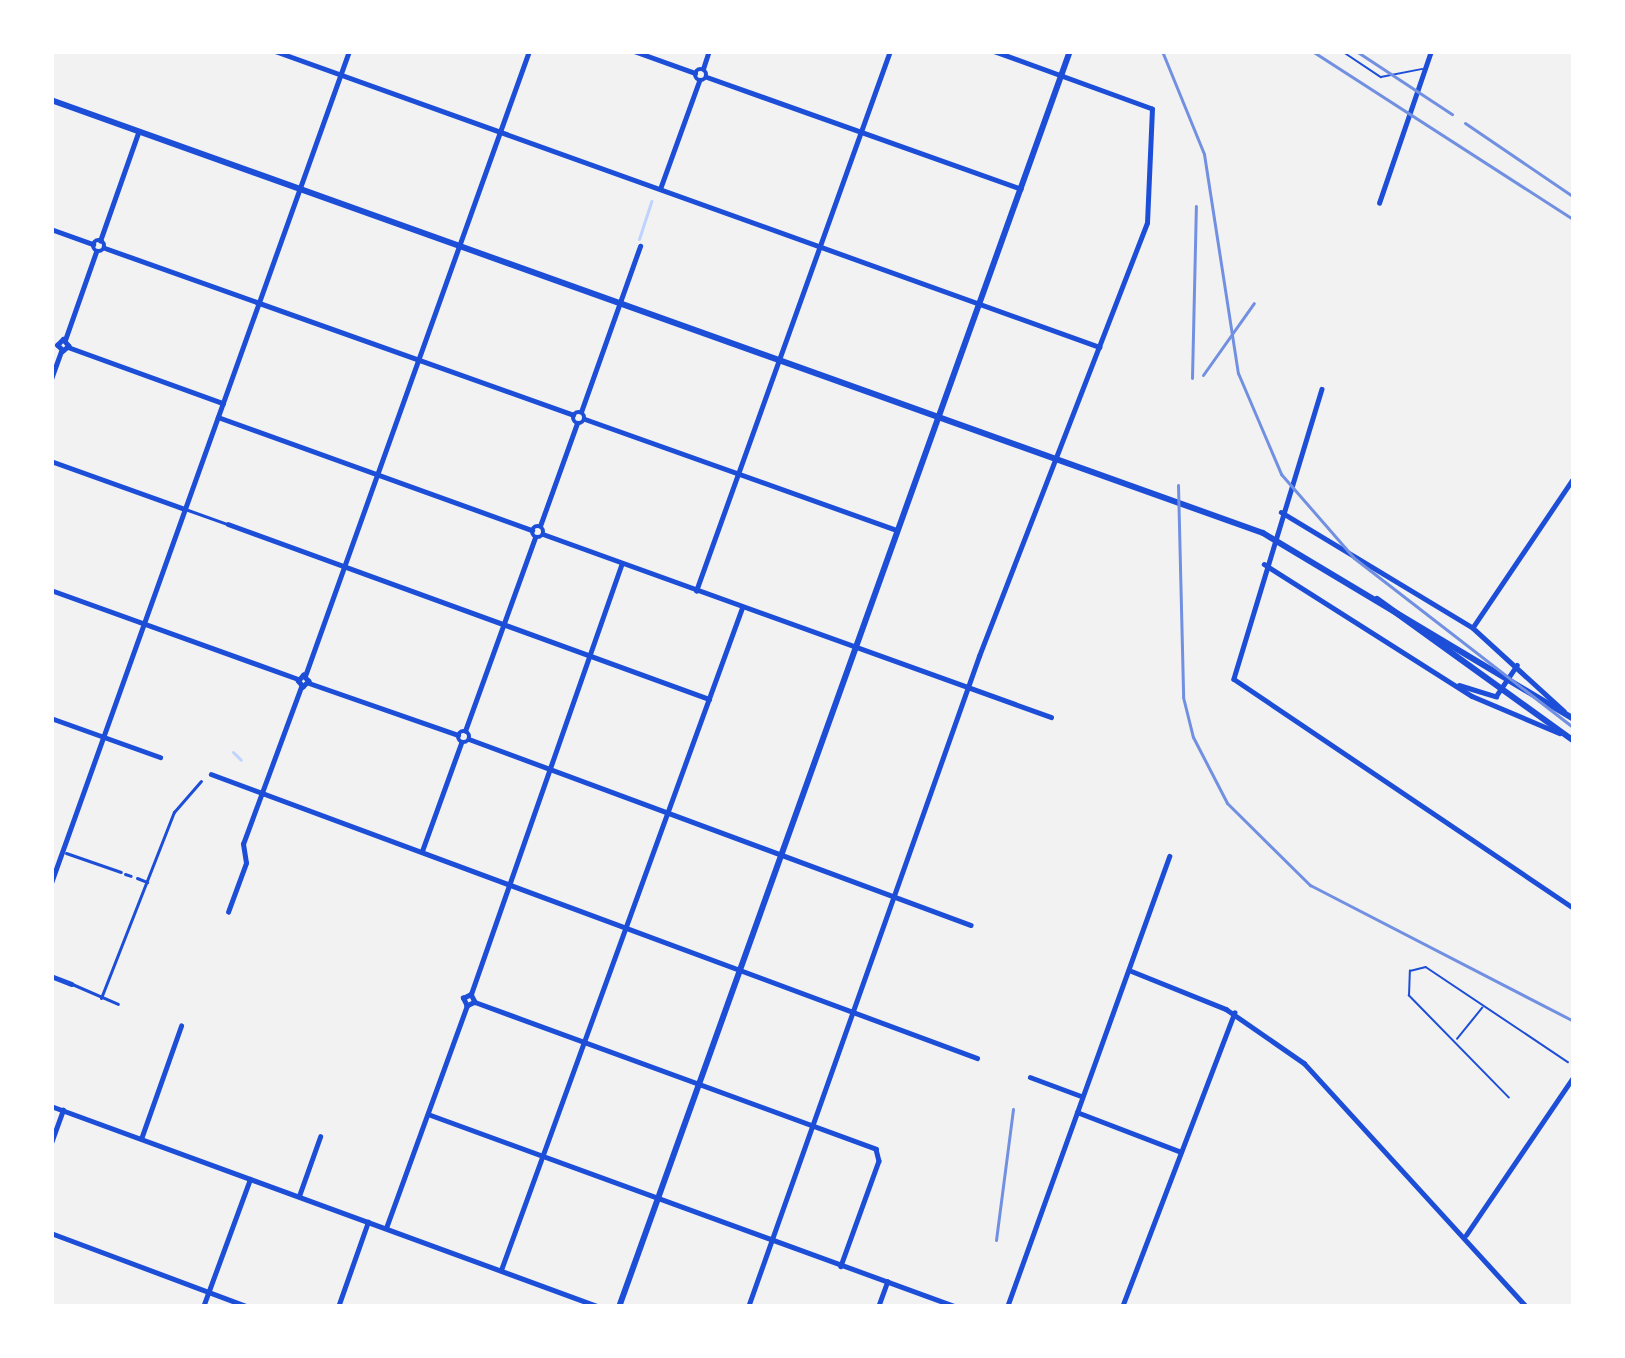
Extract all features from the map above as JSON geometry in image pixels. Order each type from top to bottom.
[{"type":"main road","points":[[620,1307],[1070,51]]},
{"type":"main road","points":[[51,100],[1263,533],[1571,717]]},
{"type":"main road","points":[[1376,599],[1574,741]]},
{"type":"street","points":[[275,51],[1102,348]]},
{"type":"street","points":[[51,883],[349,51]]},
{"type":"street","points":[[228,911],[262,794],[529,51]]},
{"type":"street","points":[[634,51],[695,73],[699,81]]},
{"type":"street","points":[[709,51],[703,69],[707,77],[1021,189]]},
{"type":"street","points":[[696,591],[890,51]]},
{"type":"street","points":[[748,1307],[968,689],[1147,223],[1152,110],[993,51]]},
{"type":"street","points":[[1378,203],[1431,51]]},
{"type":"street","points":[[695,73],[703,69]]},
{"type":"street","points":[[660,189],[699,81],[707,77]]},
{"type":"street","points":[[51,379],[139,131]]},
{"type":"street","points":[[51,229],[898,531]]},
{"type":"street","points":[[218,417],[532,530],[539,526],[640,246]]},
{"type":"street","points":[[96,252],[105,248]]},
{"type":"street","points":[[61,345],[223,403]]},
{"type":"street","points":[[1322,389],[1264,564],[1234,680],[1574,908]]},
{"type":"street","points":[[51,461],[710,698]]},
{"type":"street","points":[[1472,628],[1574,477]]},
{"type":"street","points":[[1281,512],[1472,628],[1571,717]]},
{"type":"street","points":[[539,526],[544,534],[622,564],[1051,717]]},
{"type":"street","points":[[422,851],[535,538],[532,530]]},
{"type":"street","points":[[535,538],[544,534]]},
{"type":"street","points":[[467,1006],[463,998],[471,994],[622,564]]},
{"type":"street","points":[[1264,564],[1460,685],[1564,734]]},
{"type":"street","points":[[51,590],[462,733],[971,926]]},
{"type":"street","points":[[501,1270],[742,608]]},
{"type":"street","points":[[1460,685],[1487,697],[1502,691],[1517,665]]},
{"type":"street","points":[[51,718],[160,757]]},
{"type":"street","points":[[461,743],[470,739]]},
{"type":"street","points":[[211,774],[977,1058]]},
{"type":"street","points":[[101,998],[174,812],[201,781]]},
{"type":"street","points":[[51,848],[149,882]]},
{"type":"street","points":[[1007,1307],[1169,856]]},
{"type":"street","points":[[1129,970],[1234,1013],[1326,1083],[1527,1307]]},
{"type":"street","points":[[51,976],[118,1004]]},
{"type":"street","points":[[471,994],[475,1002],[879,1153],[841,1266]]},
{"type":"street","points":[[386,1228],[467,1006],[475,1002]]},
{"type":"street","points":[[1122,1307],[1234,1013]]},
{"type":"street","points":[[141,1138],[181,1026]]},
{"type":"street","points":[[1465,1237],[1574,1076]]},
{"type":"street","points":[[1030,1077],[1082,1096]]},
{"type":"street","points":[[51,1106],[600,1307]]},
{"type":"street","points":[[51,1143],[63,1110]]},
{"type":"street","points":[[1077,1112],[1181,1151]]},
{"type":"street","points":[[428,1114],[957,1307]]},
{"type":"street","points":[[299,1196],[320,1137]]},
{"type":"street","points":[[203,1307],[250,1179]]},
{"type":"street","points":[[338,1307],[368,1222]]},
{"type":"street","points":[[51,1233],[249,1307]]},
{"type":"street","points":[[878,1307],[887,1282]]},
{"type":"lane","points":[[1342,51],[1381,76],[1426,68]]},
{"type":"lane","points":[[1509,1098],[1409,996],[1410,971],[1426,967],[1568,1062]]},
{"type":"lane","points":[[1455,1042],[1484,1004]]},
{"type":"waterway","points":[[639,239],[651,201]]},
{"type":"waterway","points":[[233,752],[241,760]]},
{"type":"railway","points":[[1162,51],[1204,154],[1238,373],[1281,474],[1354,558],[1574,728]]},
{"type":"railway","points":[[1312,51],[1574,220]]},
{"type":"railway","points":[[1356,51],[1452,114]]},
{"type":"railway","points":[[1465,123],[1574,197]]},
{"type":"railway","points":[[1192,378],[1196,206]]},
{"type":"railway","points":[[1203,375],[1254,303]]},
{"type":"railway","points":[[1178,485],[1183,697],[1193,737],[1227,803],[1310,885],[1574,1021]]},
{"type":"railway","points":[[996,1240],[1013,1109]]}]
